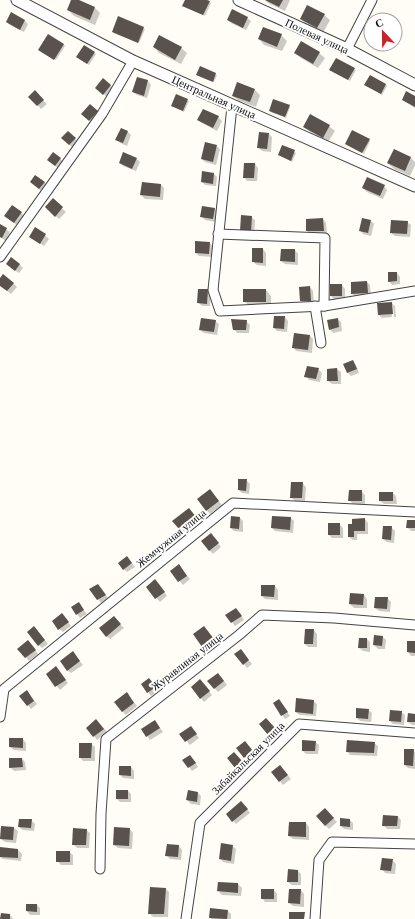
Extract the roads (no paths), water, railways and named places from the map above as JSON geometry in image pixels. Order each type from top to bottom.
[{"type":"street","name":"Центральная улица","points":[[17,0],[133,61],[415,186]]},
{"type":"street","name":"Полевая улица","points":[[239,0],[347,49],[415,85]]},
{"type":"street","points":[[347,49],[372,0]]},
{"type":"street","points":[[0,257],[102,114],[133,61]]},
{"type":"street","points":[[232,106],[213,290],[220,311],[319,306],[415,291]]},
{"type":"street","points":[[218,234],[325,238],[319,306],[321,343]]},
{"type":"street","name":"Жемчужная улица","points":[[0,717],[4,690],[233,503],[415,512]]},
{"type":"street","name":"Журавлиная улица","points":[[100,869],[101,814],[106,739],[240,635],[262,615],[334,618],[415,625]]},
{"type":"street","name":"Забайкальская улица","points":[[186,919],[200,822],[299,724],[415,733]]},
{"type":"street","points":[[315,919],[319,860],[332,842],[415,844]]}]
